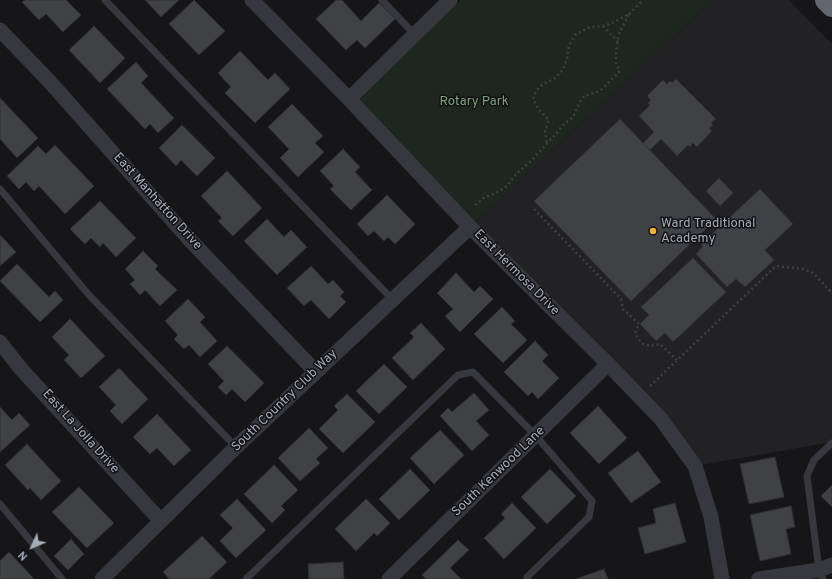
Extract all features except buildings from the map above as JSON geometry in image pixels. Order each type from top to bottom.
[{"type":"highway","points":[[826,0],[832,6]]},
{"type":"street","name":"East Hermosa Drive","points":[[252,0],[470,226],[661,419],[695,466],[711,517],[722,579]]},
{"type":"street","points":[[349,99],[450,0]]},
{"type":"street","name":"East Manhatton Drive","points":[[0,30],[50,82],[190,239],[316,372]]},
{"type":"street","name":"South Country Club Way","points":[[102,579],[236,448],[470,226]]},
{"type":"street","name":"East La Jolla Drive","points":[[0,342],[27,374],[161,521]]},
{"type":"street","name":"South Kenwood Lane","points":[[389,579],[608,364]]},
{"type":"street","points":[[759,579],[825,571]]},
{"type":"lane","points":[[105,0],[392,299]]},
{"type":"lane","points":[[382,0],[415,34]]},
{"type":"lane","points":[[0,189],[89,295],[236,448]]},
{"type":"lane","points":[[246,579],[458,375],[473,372],[536,436],[592,501],[589,517],[527,577],[527,579]]},
{"type":"lane","points":[[825,571],[807,476],[814,460],[832,443]]},
{"type":"lane","points":[[0,504],[62,579]]},
{"type":"path","points":[[546,144],[546,130],[549,120],[539,110],[533,99],[536,91],[543,84],[554,79],[563,70],[569,45],[576,34],[590,27],[603,26],[612,23],[629,14],[643,0]]},
{"type":"path","points":[[475,205],[485,197],[496,193],[507,186],[516,174],[532,160],[573,116],[584,96],[600,91],[620,71],[616,63],[616,52],[620,34],[629,14]]},
{"type":"path","points":[[603,26],[618,42]]},
{"type":"path","points":[[534,209],[621,298],[624,309],[638,324],[635,333],[638,339],[643,344],[651,346],[660,344],[677,360]]},
{"type":"path","points":[[650,386],[776,266],[803,269],[813,273],[832,293]]},
{"type":"shaded area","name":"Ward Traditional Academy","points":[[713,0],[789,0],[832,44],[832,442],[695,466],[661,419],[470,227]]},
{"type":"green space","name":"Rotary Park","points":[[461,0],[713,0],[470,227],[349,99],[415,35]]},
{"type":"place","name":"Ward Traditional Academy","points":[[653,231]]}]
